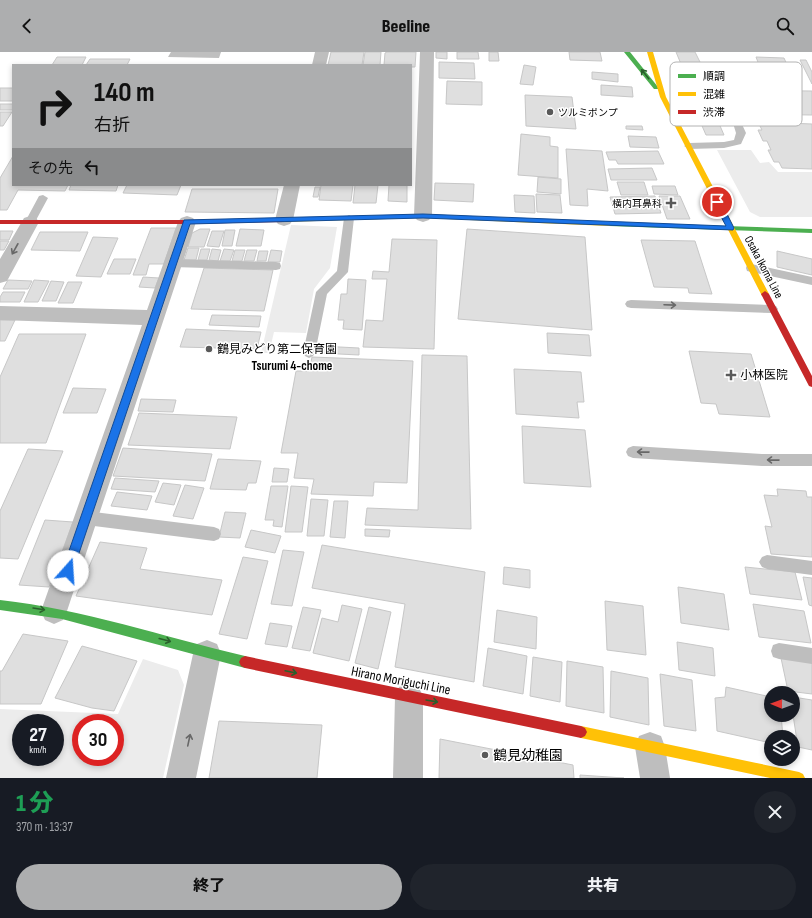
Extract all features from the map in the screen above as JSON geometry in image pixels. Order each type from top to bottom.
[{"type":"main road","name":"Osaka Ikoma Line","points":[[627,52],[663,97]]},
{"type":"main road","name":"Osaka Ikoma Line","points":[[650,52],[663,97],[670,111]]},
{"type":"main road","name":"Osaka Ikoma Line","points":[[678,126],[812,384]]},
{"type":"main road","points":[[0,222],[187,222],[423,216],[812,231]]},
{"type":"main road","name":"Hirano Moriguchi Line","points":[[0,605],[54,611],[179,644],[207,654],[799,778]]},
{"type":"street","points":[[319,64],[322,52]]},
{"type":"street","points":[[423,216],[427,52]]},
{"type":"street","points":[[284,220],[292,186]]},
{"type":"street","points":[[0,276],[30,222]]},
{"type":"street","points":[[54,611],[187,222]]},
{"type":"street","points":[[0,313],[154,318]]},
{"type":"street","points":[[181,778],[207,654]]},
{"type":"street","points":[[408,778],[409,697]]},
{"type":"street","points":[[650,747],[655,778]]},
{"type":"lane","points":[[688,146],[718,145],[738,142],[741,133],[738,126]]},
{"type":"lane","points":[[30,222],[43,198]]},
{"type":"lane","points":[[309,353],[322,292],[342,272],[349,218]]},
{"type":"lane","points":[[173,264],[276,266]]},
{"type":"lane","points":[[752,268],[812,281]]},
{"type":"lane","points":[[631,304],[772,308]]},
{"type":"lane","points":[[633,452],[762,460],[812,460]]},
{"type":"lane","points":[[86,518],[214,534]]},
{"type":"lane","points":[[767,562],[812,568]]},
{"type":"lane","points":[[779,651],[812,656]]},
{"type":"shaded area","points":[[171,52],[221,52],[219,58],[168,57]]},
{"type":"shaded area","points":[[717,150],[751,150],[760,163],[769,162],[778,172],[812,172],[812,217],[760,217],[750,212]]},
{"type":"shaded area","points":[[291,225],[337,227],[330,268],[314,289],[306,333],[274,332],[269,353],[261,353]]},
{"type":"shaded area","points":[[143,659],[178,670],[184,685],[163,778],[0,778],[0,709],[118,714]]},
{"type":"building","points":[[331,52],[364,52],[362,64],[328,64]]},
{"type":"building","points":[[365,52],[381,52],[380,64],[363,64]]},
{"type":"building","points":[[416,52],[415,67],[412,67],[412,64],[384,64],[385,53]]},
{"type":"building","points":[[436,52],[447,52],[447,59],[436,58]]},
{"type":"building","points":[[457,52],[478,52],[479,59],[457,59]]},
{"type":"building","points":[[489,52],[498,52],[499,61],[489,61]]},
{"type":"building","points":[[569,52],[600,52],[602,61],[570,60]]},
{"type":"building","points":[[676,52],[695,52],[700,62],[680,62]]},
{"type":"building","points":[[57,57],[86,57],[82,64],[53,64]]},
{"type":"building","points":[[756,57],[784,58],[786,62],[758,62]]},
{"type":"building","points":[[90,59],[130,59],[128,64],[87,64]]},
{"type":"building","points":[[800,60],[806,60],[812,72],[812,84],[802,62]]},
{"type":"building","points":[[439,62],[474,63],[475,79],[439,78]]},
{"type":"building","points":[[524,65],[536,67],[533,85],[520,84]]},
{"type":"building","points":[[592,72],[618,74],[618,82],[592,79]]},
{"type":"building","points":[[447,81],[482,82],[482,105],[446,104]]},
{"type":"building","points":[[601,85],[632,87],[633,97],[601,95]]},
{"type":"building","points":[[0,88],[12,88],[12,101],[0,101]]},
{"type":"building","points":[[802,91],[812,91],[812,115],[802,115]]},
{"type":"building","name":"ツルミポンプ","points":[[525,95],[572,97],[576,129],[526,126]]},
{"type":"building","points":[[0,104],[12,104],[12,110],[0,110]]},
{"type":"building","points":[[0,112],[12,112],[3,126],[0,126]]},
{"type":"building","points":[[802,124],[812,124],[812,169],[782,168],[779,162],[774,162],[768,150],[771,150],[767,141],[763,141],[758,130],[762,130],[760,126],[802,126]]},
{"type":"building","points":[[626,126],[642,126],[643,130],[626,129]]},
{"type":"building","points":[[702,126],[720,126],[724,135],[706,135]]},
{"type":"building","points":[[521,134],[550,137],[550,146],[558,147],[558,178],[518,175]]},
{"type":"building","points":[[628,136],[656,137],[659,148],[630,147]]},
{"type":"building","points":[[566,149],[602,151],[608,191],[587,189],[588,206],[570,205]]},
{"type":"building","points":[[658,151],[664,164],[618,164],[616,160],[609,160],[606,152]]},
{"type":"building","points":[[12,158],[12,186],[68,186],[65,191],[18,190],[7,210],[0,210],[0,178]]},
{"type":"building","points":[[652,168],[657,180],[611,180],[608,169]]},
{"type":"building","points":[[538,177],[561,179],[561,194],[537,192]]},
{"type":"building","points":[[617,182],[644,182],[648,195],[621,195]]},
{"type":"building","points":[[435,183],[474,184],[473,202],[434,200]]},
{"type":"building","points":[[71,186],[118,186],[116,191],[69,190]]},
{"type":"building","points":[[126,186],[181,186],[177,195],[123,193]]},
{"type":"building","points":[[321,186],[353,186],[351,201],[319,200]]},
{"type":"building","points":[[355,186],[378,186],[376,203],[353,203]]},
{"type":"building","points":[[389,186],[407,186],[407,202],[388,201]]},
{"type":"building","points":[[652,186],[675,186],[678,195],[654,194]]},
{"type":"building","points":[[315,187],[320,187],[318,197],[313,197]]},
{"type":"building","points":[[192,189],[278,189],[274,213],[185,212]]},
{"type":"building","points":[[536,194],[560,195],[562,213],[537,212]]},
{"type":"building","points":[[514,195],[534,196],[535,213],[515,212]]},
{"type":"building","points":[[655,196],[661,213],[615,214],[610,197]]},
{"type":"building","points":[[659,196],[680,196],[690,219],[667,219]]},
{"type":"building","points":[[151,228],[176,228],[164,264],[149,264],[146,275],[133,275]]},
{"type":"building","points":[[200,229],[210,229],[204,247],[188,247],[192,233]]},
{"type":"building","points":[[240,229],[264,230],[261,246],[236,246]]},
{"type":"building","points":[[467,229],[585,237],[592,330],[458,319]]},
{"type":"building","points":[[225,230],[235,230],[232,246],[222,246]]},
{"type":"building","points":[[0,231],[13,231],[9,240],[0,240]]},
{"type":"building","points":[[212,231],[224,231],[219,247],[207,246]]},
{"type":"building","points":[[40,232],[88,232],[80,251],[31,250]]},
{"type":"building","points":[[93,237],[118,238],[101,277],[76,276]]},
{"type":"building","points":[[392,239],[437,240],[434,349],[363,347],[366,320],[383,321],[387,279],[372,279],[373,271],[389,272]]},
{"type":"building","points":[[641,240],[695,241],[712,294],[689,293],[688,288],[654,287]]},
{"type":"building","points":[[0,241],[9,241],[4,250],[0,250]]},
{"type":"building","points":[[188,248],[199,248],[196,260],[184,260]]},
{"type":"building","points":[[201,249],[210,249],[207,260],[198,260]]},
{"type":"building","points":[[212,249],[221,250],[218,261],[209,260]]},
{"type":"building","points":[[224,249],[234,250],[230,261],[220,261]]},
{"type":"building","points":[[235,250],[245,250],[242,261],[232,261]]},
{"type":"building","points":[[247,250],[257,250],[254,261],[244,261]]},
{"type":"building","points":[[271,250],[282,251],[280,262],[268,262]]},
{"type":"building","points":[[259,251],[268,251],[266,261],[257,261]]},
{"type":"building","points":[[777,251],[812,259],[812,275],[777,267]]},
{"type":"building","points":[[114,259],[136,259],[130,274],[107,274]]},
{"type":"building","points":[[204,268],[273,270],[264,311],[191,309]]},
{"type":"building","points":[[143,277],[159,278],[155,288],[139,287]]},
{"type":"building","points":[[348,279],[366,280],[362,330],[343,329],[344,320],[338,320],[341,294],[347,294]]},
{"type":"building","points":[[8,280],[32,281],[28,289],[3,289]]},
{"type":"building","points":[[34,280],[49,281],[38,302],[24,302]]},
{"type":"building","points":[[51,281],[64,282],[56,301],[42,301]]},
{"type":"building","points":[[68,282],[82,282],[73,303],[58,303]]},
{"type":"building","points":[[3,292],[25,292],[20,302],[0,302],[0,297]]},
{"type":"building","points":[[212,315],[261,316],[259,327],[209,325]]},
{"type":"building","points":[[0,320],[15,320],[5,341],[0,341]]},
{"type":"building","points":[[186,329],[261,332],[257,349],[180,347]]},
{"type":"building","points":[[547,333],[589,335],[591,356],[548,353]]},
{"type":"building","points":[[19,334],[86,334],[46,443],[0,443],[0,377]]},
{"type":"building","points":[[320,346],[359,348],[359,355],[319,353]]},
{"type":"building","points":[[689,351],[751,354],[770,417],[719,414],[716,404],[701,403]]},
{"type":"building","points":[[422,355],[467,356],[471,529],[365,525],[367,508],[418,510]]},
{"type":"building","points":[[312,357],[413,361],[407,483],[374,482],[373,496],[311,494],[314,479],[294,478],[298,453],[281,453],[296,371],[309,371]]},
{"type":"building","points":[[514,369],[581,372],[584,402],[577,402],[579,418],[516,414]]},
{"type":"building","points":[[73,388],[106,389],[97,413],[63,413]]},
{"type":"building","points":[[141,399],[176,400],[173,412],[138,411]]},
{"type":"building","points":[[139,413],[237,417],[230,449],[128,445]]},
{"type":"building","points":[[522,426],[585,430],[591,487],[524,483]]},
{"type":"building","points":[[123,448],[212,454],[205,481],[113,476]]},
{"type":"building","points":[[28,449],[63,451],[18,559],[0,558],[0,511]]},
{"type":"building","points":[[218,459],[261,461],[256,483],[248,483],[246,490],[210,489]]},
{"type":"building","points":[[274,468],[289,469],[287,482],[272,482]]},
{"type":"building","points":[[115,478],[159,481],[155,492],[111,489]]},
{"type":"building","points":[[163,483],[181,485],[174,505],[155,502]]},
{"type":"building","points":[[185,485],[204,488],[193,519],[173,516]]},
{"type":"building","points":[[271,486],[288,486],[282,527],[273,526],[274,520],[265,520]]},
{"type":"building","points":[[291,486],[308,487],[302,532],[285,532]]},
{"type":"building","points":[[777,489],[806,491],[807,497],[812,497],[812,557],[771,554],[765,526],[772,527],[764,495],[778,496]]},
{"type":"building","points":[[117,492],[152,496],[147,510],[111,506]]},
{"type":"building","points":[[311,499],[328,500],[324,536],[307,536]]},
{"type":"building","points":[[334,501],[348,501],[345,538],[330,537]]},
{"type":"building","points":[[225,512],[246,513],[240,538],[219,537]]},
{"type":"building","points":[[45,520],[73,522],[49,587],[19,585]]},
{"type":"building","points":[[365,529],[390,530],[389,537],[365,536]]},
{"type":"building","points":[[251,530],[281,536],[275,553],[245,547]]},
{"type":"building","points":[[100,542],[147,548],[140,569],[222,580],[212,615],[76,596]]},
{"type":"building","points":[[322,545],[485,572],[474,682],[395,667],[405,604],[312,588]]},
{"type":"building","points":[[283,550],[304,552],[292,606],[271,604]]},
{"type":"building","points":[[243,557],[268,561],[247,639],[219,634]]},
{"type":"building","points":[[504,567],[530,570],[530,588],[503,584]]},
{"type":"building","points":[[745,567],[795,572],[802,600],[750,594]]},
{"type":"building","points":[[803,577],[812,578],[812,606],[809,605]]},
{"type":"building","points":[[678,587],[724,594],[729,630],[681,623]]},
{"type":"building","points":[[605,601],[643,606],[646,655],[607,650]]},
{"type":"building","points":[[753,604],[804,611],[811,643],[759,637]]},
{"type":"building","points":[[342,605],[362,609],[349,661],[313,653],[322,618],[338,622]]},
{"type":"building","points":[[303,607],[321,610],[310,651],[292,648]]},
{"type":"building","points":[[369,607],[391,612],[378,669],[355,663]]},
{"type":"building","points":[[497,610],[537,617],[536,649],[494,642]]},
{"type":"building","points":[[270,623],[292,626],[287,647],[265,644]]},
{"type":"building","points":[[23,634],[68,641],[41,704],[0,704],[0,671],[2,671]]},
{"type":"building","points":[[677,642],[713,648],[715,676],[679,670]]},
{"type":"building","points":[[82,646],[137,661],[114,711],[92,708],[55,698]]},
{"type":"building","points":[[488,648],[527,656],[523,694],[483,686]]},
{"type":"building","points":[[533,657],[562,662],[560,702],[530,696]]},
{"type":"building","points":[[781,658],[812,662],[812,694],[800,692],[800,686],[787,686]]},
{"type":"building","points":[[567,661],[603,667],[604,713],[566,706]]},
{"type":"building","points":[[611,671],[648,678],[649,725],[610,717]]},
{"type":"building","points":[[660,674],[692,680],[696,731],[664,726]]},
{"type":"building","points":[[726,687],[764,695],[764,722],[782,722],[782,730],[764,730],[764,741],[717,731],[715,698],[725,697]]},
{"type":"building","points":[[800,698],[812,700],[812,750],[800,747],[800,730],[795,730],[794,722],[800,722]]},
{"type":"building","points":[[219,721],[322,725],[317,778],[209,778]]},
{"type":"building","name":"鶴見幼稚園","points":[[440,739],[573,765],[574,778],[439,778]]},
{"type":"building","points":[[580,775],[624,778],[580,778]]},
{"type":"traffic: fast","points":[[627,52],[656,88]]},
{"type":"traffic: fast","points":[[609,224],[812,231]]},
{"type":"traffic: fast","points":[[0,605],[31,608],[93,621],[214,655],[245,662]]},
{"type":"traffic: slow","points":[[650,52],[663,97],[670,111]]},
{"type":"traffic: slow","points":[[678,126],[765,294]]},
{"type":"traffic: slow","points":[[281,220],[423,216],[609,224]]},
{"type":"traffic: slow","points":[[581,732],[799,778]]},
{"type":"traffic: jam","points":[[0,222],[187,222],[281,220]]},
{"type":"traffic: jam","points":[[765,294],[812,384]]},
{"type":"traffic: jam","points":[[245,662],[581,732]]},
{"type":"place","name":"ツルミポンプ","points":[[550,112]]},
{"type":"place","name":"横内耳鼻科","points":[[671,203]]},
{"type":"place","name":"鶴見みどり第二保育園","points":[[209,349]]},
{"type":"place","name":"小林医院","points":[[731,375]]},
{"type":"place","name":"鶴見幼稚園","points":[[485,755]]},
{"type":"district","name":"Tsurumi 4-chome","points":[[292,365]]},
{"type":"route","points":[[68,571],[187,222],[423,216],[730,228],[717,202]]}]
